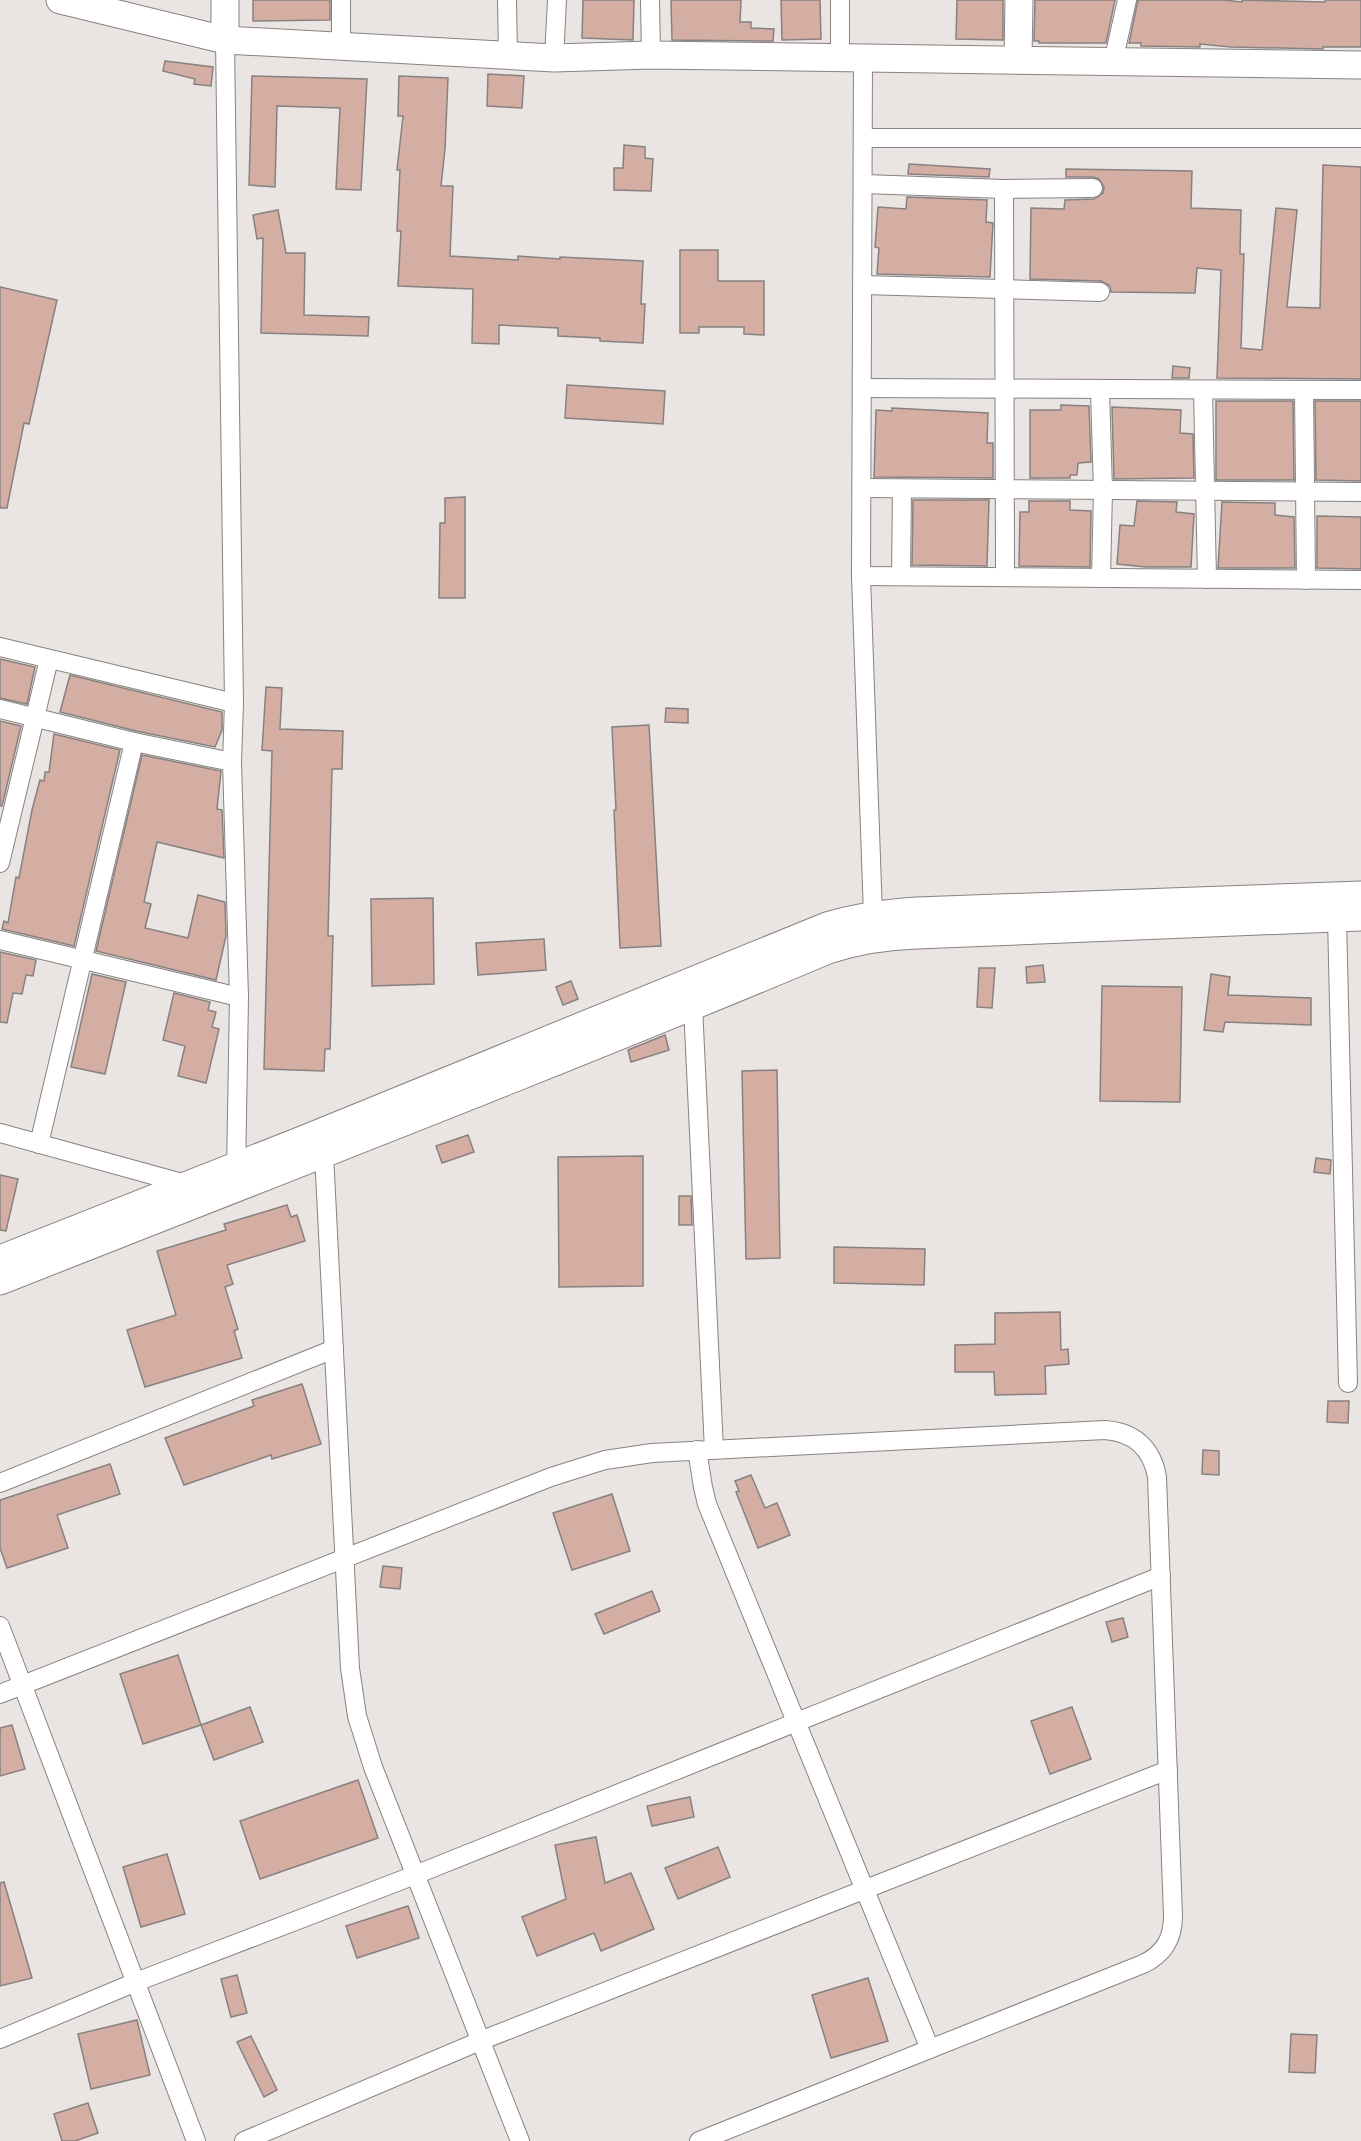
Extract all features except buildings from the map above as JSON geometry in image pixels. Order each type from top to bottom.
[{"type":"main road","points":[[60,0],[225,40],[554,58],[651,55],[1361,65]]},
{"type":"main road","points":[[225,0],[225,40]]},
{"type":"main road","points":[[1018,60],[1019,0]]},
{"type":"main road","points":[[0,1259],[236,1177],[827,926],[849,919],[916,911],[1361,895]]},
{"type":"main road","points":[[236,1177],[324,1154],[828,950],[874,938],[1349,918]]},
{"type":"main road","points":[[0,1281],[197,1192]]},
{"type":"street","points":[[341,0],[341,46]]},
{"type":"street","points":[[507,0],[508,55]]},
{"type":"street","points":[[554,58],[557,0]]},
{"type":"street","points":[[650,0],[651,55]]},
{"type":"street","points":[[840,0],[863,138],[861,576],[873,915]]},
{"type":"street","points":[[1113,62],[1127,0]]},
{"type":"street","points":[[225,40],[234,703],[232,762],[239,997],[236,1177]]},
{"type":"street","points":[[863,138],[1361,138]]},
{"type":"street","points":[[864,184],[1004,189],[1093,188]]},
{"type":"street","points":[[1004,189],[1005,577]]},
{"type":"street","points":[[863,285],[1100,292]]},
{"type":"street","points":[[862,388],[1361,390]]},
{"type":"street","points":[[1100,390],[1103,490],[1101,578]]},
{"type":"street","points":[[1203,390],[1207,579]]},
{"type":"street","points":[[1304,390],[1306,580]]},
{"type":"street","points":[[862,488],[1361,492]]},
{"type":"street","points":[[901,576],[902,489]]},
{"type":"street","points":[[861,576],[1361,580]]},
{"type":"street","points":[[0,647],[234,703]]},
{"type":"street","points":[[0,863],[49,659]]},
{"type":"street","points":[[0,709],[134,742],[232,762]]},
{"type":"street","points":[[39,1144],[134,742]]},
{"type":"street","points":[[1348,1383],[1349,918]]},
{"type":"street","points":[[0,940],[239,997]]},
{"type":"street","points":[[693,1006],[705,1450],[703,1487],[930,2049]]},
{"type":"street","points":[[0,1133],[197,1192]]},
{"type":"street","points":[[324,1154],[350,1668],[357,1716],[373,1767],[520,2141]]},
{"type":"street","points":[[0,1484],[334,1349]]},
{"type":"street","points":[[0,1695],[577,1468],[628,1456],[705,1450],[1105,1430],[1116,1431],[1137,1439],[1145,1447],[1155,1466],[1161,1576],[1173,1926],[1171,1936],[1161,1953],[1143,1964],[699,2141]]},
{"type":"street","points":[[0,2039],[136,1982],[415,1875],[1161,1576]]},
{"type":"street","points":[[0,1626],[196,2141]]},
{"type":"street","points":[[244,2141],[480,2041],[1168,1770]]}]
